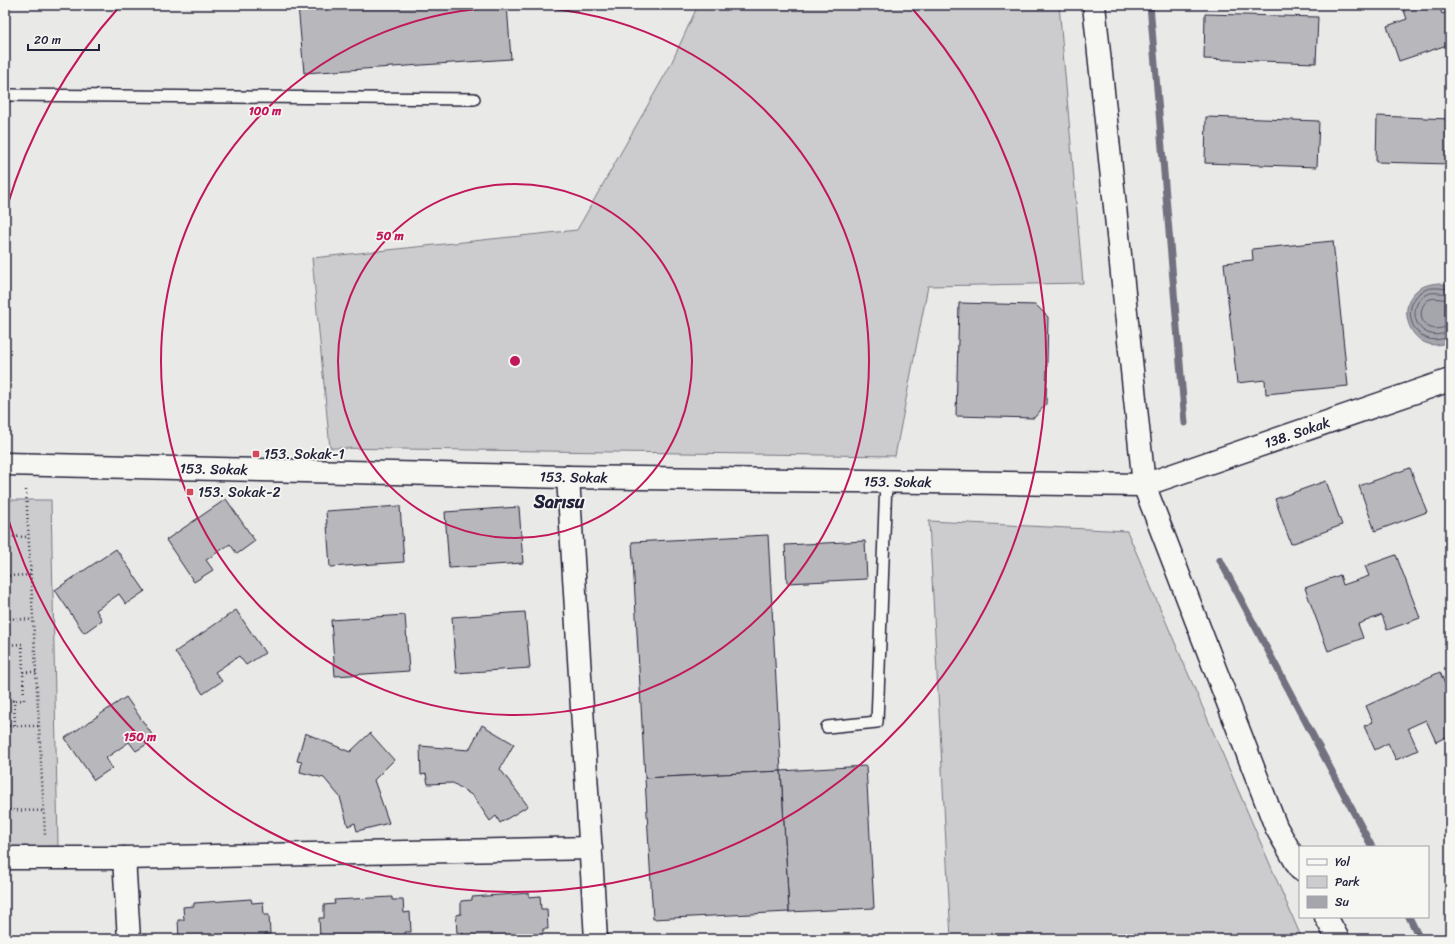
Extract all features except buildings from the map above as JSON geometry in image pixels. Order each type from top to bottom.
[{"type":"street","points":[[1094,5],[1144,485],[1276,826],[1299,868]]},
{"type":"street","name":"138. Sokak","points":[[1144,485],[1450,380]]},
{"type":"street","name":"153. Sokak","points":[[5,464],[568,476],[1144,485]]},
{"type":"street","points":[[568,476],[596,939]]},
{"type":"street","points":[[5,858],[124,858],[591,848]]},
{"type":"street","points":[[124,858],[129,939]]},
{"type":"street","points":[[1327,918],[1338,939]]},
{"type":"lane","points":[[5,95],[474,99]]},
{"type":"lane","points":[[827,727],[877,722],[886,481]]},
{"type":"path","points":[[26,490],[46,858]]},
{"type":"path","points":[[5,536],[28,537]]},
{"type":"path","points":[[5,576],[30,575]]},
{"type":"path","points":[[10,645],[6,618],[33,620]]},
{"type":"path","points":[[5,645],[22,644],[24,700],[5,701]]},
{"type":"path","points":[[23,672],[36,672]]},
{"type":"path","points":[[14,700],[15,726]]},
{"type":"path","points":[[5,726],[39,726]]},
{"type":"path","points":[[5,810],[44,811]]},
{"type":"green space","points":[[698,5],[1059,5],[1083,283],[928,286],[895,456],[330,448],[312,258],[577,230],[670,66]]},
{"type":"green space","points":[[5,500],[51,500],[58,846],[5,847]]},
{"type":"green space","points":[[929,521],[1127,531],[1302,939],[951,939]]},
{"type":"water","points":[[1440,283],[1445,285],[1450,284],[1450,341],[1435,345],[1423,342],[1413,333],[1408,321],[1407,308],[1412,296],[1422,287]]},
{"type":"waterway","points":[[1150,5],[1185,423]]},
{"type":"waterway","points":[[1220,560],[1371,846]]},
{"type":"waterway","points":[[1410,918],[1420,939]]},
{"type":"place","name":"153. Sokak-1","points":[[256,454]]},
{"type":"place","name":"153. Sokak-2","points":[[190,492]]},
{"type":"district","name":"Sarısu","points":[[559,502]]}]
